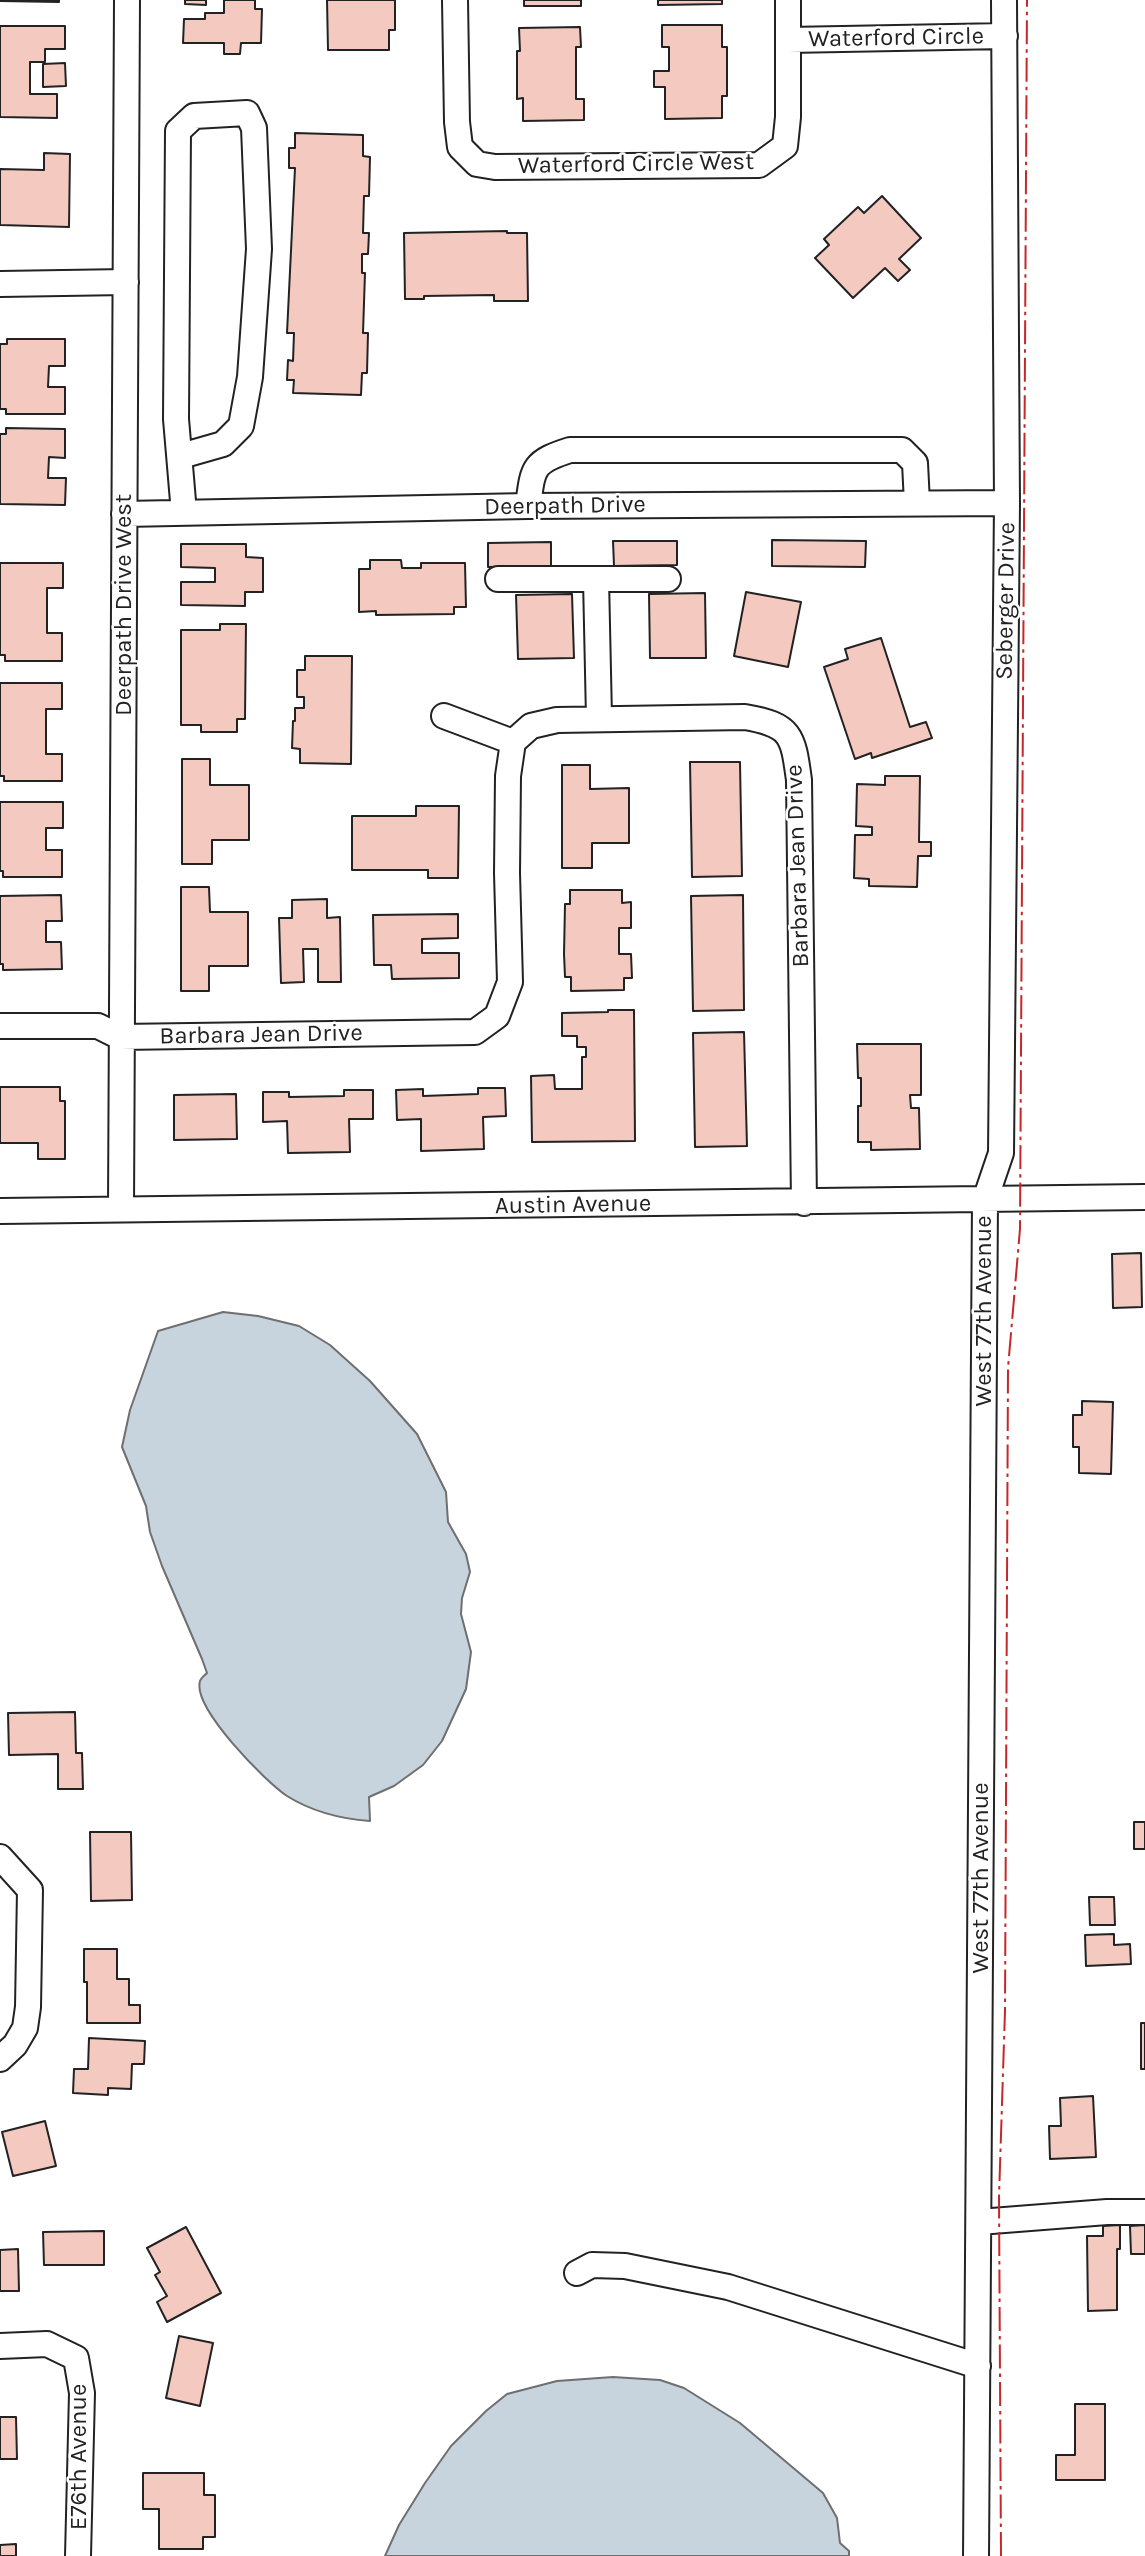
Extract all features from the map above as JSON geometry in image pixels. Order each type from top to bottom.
[{"type":"street","name":"Deerpath Drive West","points":[[121,1209],[127,0]]},
{"type":"street","name":"Waterford Circle West","points":[[455,0],[457,122],[460,147],[477,164],[495,167],[759,164],[785,146],[789,117],[788,0]]},
{"type":"street","name":"Seberger Drive","points":[[985,1200],[1001,1153],[1007,503],[1004,0]]},
{"type":"street","name":"Waterford Circle","points":[[788,40],[1005,36]]},
{"type":"street","points":[[181,456],[223,444],[241,426],[250,377],[259,249],[254,128],[247,113],[194,116],[178,131],[176,419],[184,513]]},
{"type":"street","points":[[0,285],[126,282]]},
{"type":"street","points":[[528,506],[533,472],[547,457],[570,450],[902,450],[915,463],[917,503]]},
{"type":"street","name":"Deerpath Drive","points":[[124,514],[528,506],[1007,503]]},
{"type":"street","points":[[498,579],[668,579]]},
{"type":"street","points":[[596,579],[598,718]]},
{"type":"street","points":[[443,716],[513,742]]},
{"type":"street","name":"Barbara Jean Drive","points":[[0,1026],[98,1026],[120,1037],[475,1032],[498,1016],[510,982],[508,776],[513,742],[531,726],[556,720],[745,717],[779,726],[794,742],[799,780],[804,1203]]},
{"type":"street","name":"Austin Avenue","points":[[0,1211],[1145,1197]]},
{"type":"street","name":"West 77th Avenue","points":[[976,2556],[985,1200]]},
{"type":"street","points":[[0,1857],[30,1890],[28,2007],[24,2028],[15,2045],[0,2059]]},
{"type":"street","points":[[979,2222],[1107,2212],[1145,2212]]},
{"type":"street","points":[[577,2273],[592,2265],[625,2266],[728,2287],[978,2366]]},
{"type":"street","name":"E76th Avenue","points":[[0,2346],[47,2344],[76,2358],[82,2393],[78,2556]]},
{"type":"shaded area","points":[[223,1312],[258,1316],[299,1326],[330,1345],[370,1381],[417,1434],[446,1492],[448,1522],[466,1554],[470,1572],[462,1598],[461,1614],[471,1652],[466,1689],[442,1741],[423,1765],[394,1786],[369,1797],[370,1821],[327,1813],[287,1796],[248,1761],[218,1726],[201,1693],[200,1681],[207,1673],[162,1566],[150,1532],[146,1506],[122,1447],[130,1410],[158,1331]]},
{"type":"shaded area","points":[[613,2377],[660,2380],[684,2388],[740,2423],[823,2493],[837,2518],[840,2543],[849,2551],[849,2556],[385,2556],[399,2525],[451,2446],[507,2394],[557,2381]]},
{"type":"building","points":[[59,0],[59,2],[0,1]]},
{"type":"building","points":[[185,0],[206,0],[206,5],[185,4]]},
{"type":"building","points":[[224,0],[255,0],[255,9],[262,9],[261,43],[241,43],[240,54],[224,54],[224,43],[183,43],[184,19],[205,19],[205,13],[224,13]]},
{"type":"building","points":[[327,0],[395,0],[395,30],[389,30],[389,50],[328,50]]},
{"type":"building","points":[[524,0],[581,0],[581,6],[524,6]]},
{"type":"building","points":[[658,0],[722,0],[722,4],[658,5]]},
{"type":"building","points":[[662,25],[722,25],[722,47],[727,47],[727,96],[722,96],[722,118],[665,119],[665,87],[654,87],[654,71],[669,71],[669,47],[662,47]]},
{"type":"building","points":[[0,26],[65,26],[65,49],[45,49],[45,62],[30,62],[30,94],[57,94],[57,118],[0,117]]},
{"type":"building","points":[[580,27],[581,47],[576,47],[576,99],[584,99],[584,120],[523,121],[523,98],[517,99],[519,28]]},
{"type":"building","points":[[65,63],[66,86],[43,87],[43,64]]},
{"type":"building","points":[[295,133],[363,135],[363,156],[370,157],[369,196],[364,196],[363,233],[369,233],[368,254],[362,254],[362,273],[365,273],[363,333],[368,333],[367,373],[362,373],[361,395],[293,393],[294,380],[287,380],[288,360],[293,361],[294,333],[287,333],[295,168],[289,168],[289,148],[295,148]]},
{"type":"building","points":[[44,153],[70,154],[69,227],[0,225],[0,169],[44,170]]},
{"type":"building","points":[[882,196],[921,238],[899,259],[910,270],[898,281],[885,268],[853,298],[815,258],[829,245],[824,239],[858,207],[864,213]]},
{"type":"building","points":[[404,233],[527,233],[528,301],[494,301],[494,295],[424,296],[424,299],[405,299]]},
{"type":"building","points":[[7,339],[65,339],[65,366],[49,366],[48,387],[65,387],[65,414],[6,414],[6,409],[0,409],[0,344],[7,344]]},
{"type":"building","points":[[6,428],[65,429],[65,458],[49,457],[48,478],[66,478],[65,505],[0,504],[0,434],[6,434]]},
{"type":"building","points":[[772,540],[866,541],[865,567],[772,566]]},
{"type":"building","points":[[613,541],[677,541],[677,565],[614,566]]},
{"type":"building","points":[[551,542],[551,566],[488,567],[488,543]]},
{"type":"building","points":[[181,544],[246,544],[246,557],[263,558],[263,592],[245,592],[245,606],[181,605],[181,582],[215,582],[215,568],[181,567]]},
{"type":"building","points":[[370,560],[401,560],[402,568],[421,568],[421,563],[465,563],[466,607],[454,607],[454,614],[376,615],[376,611],[359,612],[359,569],[370,569]]},
{"type":"building","points":[[0,563],[63,563],[63,588],[47,588],[47,633],[62,633],[62,661],[5,661],[5,655],[0,655]]},
{"type":"building","points":[[746,592],[801,602],[788,667],[734,656]]},
{"type":"building","points":[[705,593],[706,658],[650,658],[649,594]]},
{"type":"building","points":[[572,594],[574,658],[518,659],[516,595]]},
{"type":"building","points":[[220,624],[246,624],[245,719],[237,719],[237,732],[201,732],[201,725],[181,725],[181,630],[220,630]]},
{"type":"building","points":[[881,638],[910,727],[926,722],[932,738],[872,758],[871,753],[855,759],[824,667],[848,659],[845,649]]},
{"type":"building","points":[[305,656],[352,656],[351,764],[300,763],[300,749],[292,748],[295,708],[304,708],[304,697],[297,697],[297,670],[305,670]]},
{"type":"building","points":[[0,683],[62,683],[62,709],[46,709],[46,754],[62,754],[62,781],[4,781],[4,776],[0,776]]},
{"type":"building","points":[[182,759],[210,759],[210,785],[249,785],[249,840],[212,840],[212,864],[182,864]]},
{"type":"building","points":[[690,762],[740,762],[742,876],[692,877]]},
{"type":"building","points":[[562,765],[590,765],[590,789],[629,788],[629,843],[592,843],[592,868],[562,868]]},
{"type":"building","points":[[885,776],[920,776],[919,842],[931,842],[931,856],[918,856],[917,887],[869,886],[869,879],[854,878],[855,835],[872,835],[872,827],[856,826],[857,784],[885,785]]},
{"type":"building","points":[[0,802],[63,802],[63,828],[46,828],[46,850],[62,850],[62,877],[3,877],[3,871],[0,871]]},
{"type":"building","points":[[416,806],[459,806],[458,878],[428,878],[428,870],[352,870],[352,816],[416,816]]},
{"type":"building","points":[[181,887],[209,887],[210,912],[248,912],[248,966],[209,966],[209,991],[181,991]]},
{"type":"building","points":[[570,890],[622,890],[622,903],[631,902],[631,928],[619,928],[619,954],[631,954],[632,978],[624,978],[624,990],[571,991],[571,977],[565,977],[564,954],[565,904],[570,904]]},
{"type":"building","points":[[61,895],[62,921],[46,921],[46,942],[61,942],[62,969],[3,970],[3,964],[0,964],[0,896]]},
{"type":"building","points":[[743,895],[744,1010],[693,1011],[691,896]]},
{"type":"building","points":[[327,899],[327,918],[340,917],[341,982],[318,982],[318,949],[303,949],[304,982],[281,983],[279,918],[292,918],[292,900]]},
{"type":"building","points":[[458,914],[458,938],[422,939],[422,953],[459,953],[459,978],[392,979],[391,965],[374,965],[373,915]]},
{"type":"building","points":[[634,1010],[635,1141],[532,1142],[531,1076],[554,1075],[555,1089],[582,1089],[582,1057],[586,1057],[586,1047],[577,1047],[577,1036],[562,1036],[562,1013]]},
{"type":"building","points":[[744,1032],[747,1146],[695,1147],[693,1033]]},
{"type":"building","points":[[857,1044],[921,1044],[921,1095],[910,1095],[911,1108],[919,1108],[920,1149],[871,1150],[871,1142],[858,1142],[861,1078],[858,1078]]},
{"type":"building","points":[[0,1087],[60,1087],[60,1101],[65,1101],[65,1159],[38,1159],[38,1143],[0,1143]]},
{"type":"building","points":[[478,1088],[505,1088],[506,1116],[483,1117],[484,1149],[421,1151],[421,1119],[397,1120],[396,1090],[423,1089],[423,1096],[478,1094]]},
{"type":"building","points":[[344,1090],[373,1090],[373,1119],[349,1119],[350,1152],[288,1153],[287,1121],[263,1122],[263,1092],[289,1092],[289,1097],[344,1096]]},
{"type":"building","points":[[236,1094],[237,1139],[174,1140],[174,1095]]},
{"type":"building","points":[[1141,1253],[1142,1307],[1113,1308],[1112,1254]]},
{"type":"building","points":[[1082,1401],[1113,1402],[1111,1474],[1079,1473],[1079,1447],[1073,1447],[1073,1415],[1082,1415]]},
{"type":"building","points":[[75,1712],[76,1753],[82,1753],[83,1789],[58,1789],[58,1754],[9,1755],[8,1713]]},
{"type":"building","points":[[1134,1822],[1145,1822],[1145,1849],[1134,1849]]},
{"type":"building","points":[[90,1832],[131,1832],[132,1900],[91,1901]]},
{"type":"building","points":[[1089,1897],[1114,1897],[1115,1925],[1090,1925]]},
{"type":"building","points":[[1114,1934],[1114,1945],[1130,1944],[1131,1964],[1086,1966],[1085,1935]]},
{"type":"building","points":[[84,1949],[117,1949],[117,1979],[129,1979],[129,2005],[140,2005],[140,2023],[87,2023]]},
{"type":"building","points":[[1141,2023],[1145,2023],[1145,2069],[1141,2069]]},
{"type":"building","points":[[89,2038],[145,2041],[144,2064],[132,2064],[131,2089],[108,2088],[108,2095],[73,2093],[74,2069],[88,2069]]},
{"type":"building","points":[[1093,2096],[1096,2157],[1050,2159],[1049,2126],[1061,2126],[1060,2098]]},
{"type":"building","points":[[45,2121],[56,2166],[13,2176],[2,2132]]},
{"type":"building","points":[[1120,2225],[1120,2249],[1117,2249],[1117,2310],[1088,2311],[1087,2236],[1103,2236],[1103,2226]]},
{"type":"building","points":[[1145,2225],[1145,2254],[1131,2254],[1130,2226]]},
{"type":"building","points":[[186,2227],[221,2293],[167,2322],[157,2302],[167,2296],[155,2275],[160,2272],[147,2248]]},
{"type":"building","points":[[104,2231],[104,2265],[44,2265],[43,2232]]},
{"type":"building","points":[[18,2249],[19,2291],[0,2291],[0,2250]]},
{"type":"building","points":[[179,2336],[213,2343],[200,2406],[166,2398]]},
{"type":"building","points":[[1075,2404],[1105,2404],[1105,2480],[1056,2480],[1056,2455],[1075,2455]]},
{"type":"building","points":[[0,2417],[16,2417],[17,2459],[0,2459]]},
{"type":"building","points":[[143,2473],[204,2473],[204,2495],[215,2495],[215,2537],[203,2537],[203,2549],[159,2549],[159,2509],[143,2509]]},
{"type":"building","points":[[16,2544],[16,2556],[0,2556],[0,2545]]},
{"type":"power","points":[[1001,2556],[999,2197],[1005,2011],[1008,1368],[1020,1229],[1027,0]]}]
